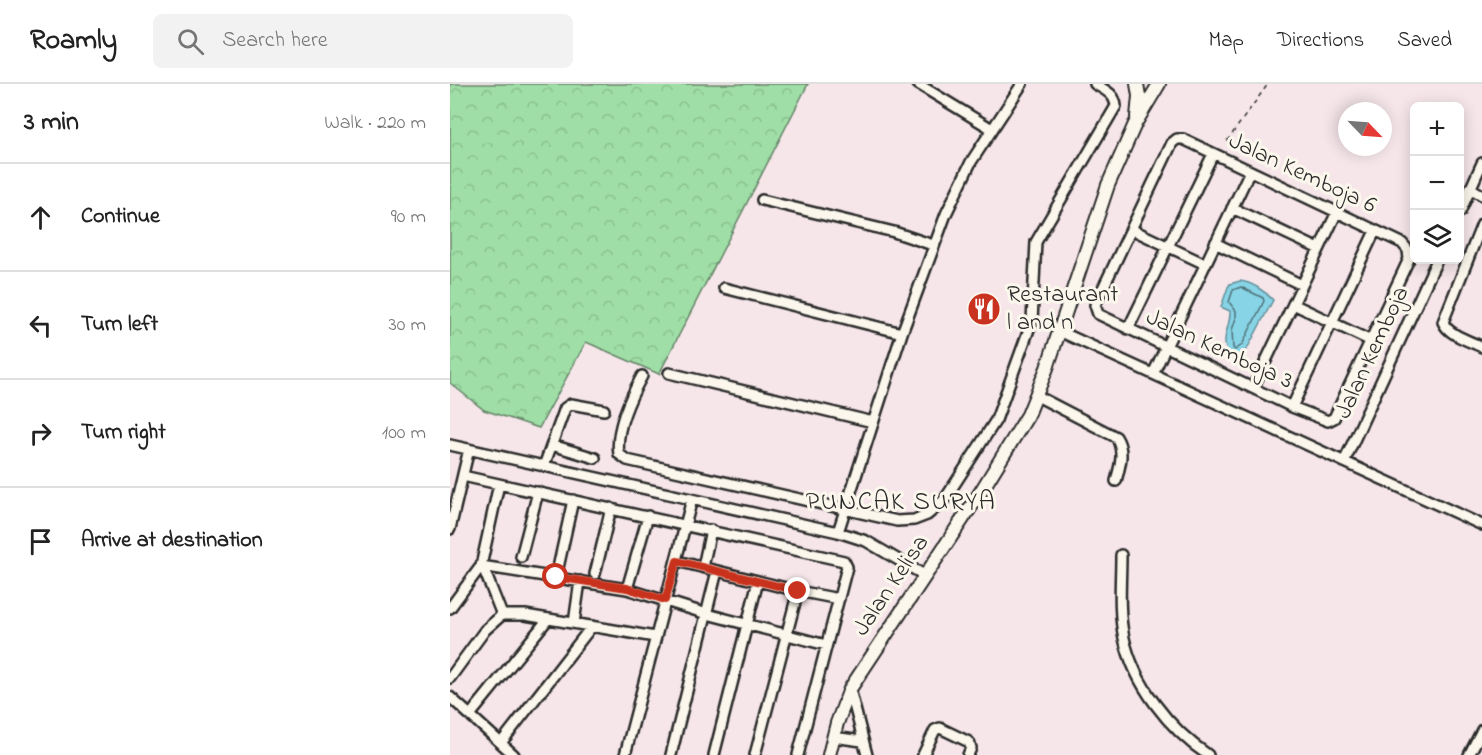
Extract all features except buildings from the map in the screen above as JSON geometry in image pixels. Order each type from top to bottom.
[{"type":"main road","points":[[1135,124],[1139,96],[1137,84]]},
{"type":"main road","name":"Jalan Kelisa","points":[[829,755],[833,736],[850,688],[1022,427],[1037,396],[1108,185],[1154,86]]},
{"type":"street","points":[[918,84],[992,129]]},
{"type":"street","points":[[838,532],[933,245],[957,189],[992,129],[1022,84]]},
{"type":"street","points":[[642,375],[633,393],[619,437],[619,454],[627,460],[897,521],[914,520],[927,514],[945,499],[996,420],[1032,321],[1036,242],[1116,106],[1111,94],[1095,84]]},
{"type":"street","name":"Jalan Kemboja 6","points":[[1131,229],[1172,143],[1177,139],[1250,171],[1402,243],[1408,250],[1409,259],[1371,341]]},
{"type":"street","points":[[1128,329],[1213,154]]},
{"type":"street","points":[[1461,210],[1482,163]]},
{"type":"street","points":[[1153,374],[1250,171]]},
{"type":"street","points":[[1470,188],[1482,195]]},
{"type":"street","points":[[762,200],[894,232],[933,245]]},
{"type":"street","points":[[1232,208],[1319,249]]},
{"type":"street","points":[[1253,388],[1337,212]]},
{"type":"street","points":[[1482,224],[1443,322],[1450,332],[1482,347]]},
{"type":"street","points":[[1131,229],[1205,264]]},
{"type":"street","name":"Jalan Kemboja 3","points":[[1131,229],[1095,305],[1098,314],[1253,388],[1328,422],[1334,418],[1371,341]]},
{"type":"street","points":[[1292,406],[1375,231]]},
{"type":"street","points":[[1215,243],[1302,285]]},
{"type":"street","name":"Jalan Kemboja","points":[[1344,462],[1435,264]]},
{"type":"street","points":[[724,288],[902,333]]},
{"type":"street","points":[[1293,304],[1371,341]]},
{"type":"street","points":[[1059,331],[1482,525]]},
{"type":"street","points":[[669,373],[873,422]]},
{"type":"street","points":[[1037,396],[1116,437],[1121,446],[1116,481]]},
{"type":"street","points":[[544,466],[566,408],[571,404],[604,410]]},
{"type":"street","points":[[450,445],[838,532],[866,541],[924,575]]},
{"type":"street","points":[[552,445],[595,458]]},
{"type":"street","points":[[450,529],[469,449]]},
{"type":"street","points":[[463,476],[844,561],[847,567],[798,755]]},
{"type":"street","points":[[450,608],[482,567],[499,484]]},
{"type":"street","points":[[522,557],[538,492]]},
{"type":"street","points":[[625,755],[654,637],[677,561],[692,499]]},
{"type":"street","points":[[556,577],[573,500]]},
{"type":"street","points":[[595,574],[611,508]]},
{"type":"street","points":[[627,588],[648,516]]},
{"type":"street","points":[[702,567],[711,530]]},
{"type":"street","points":[[1121,555],[1124,638],[1137,673],[1156,707],[1183,737],[1208,755]]},
{"type":"street","points":[[677,561],[798,591],[839,598]]},
{"type":"street","points":[[482,567],[627,588],[707,614],[826,645]]},
{"type":"street","points":[[482,567],[502,615]]},
{"type":"street","points":[[671,755],[717,571]]},
{"type":"street","points":[[574,623],[580,581]]},
{"type":"street","points":[[714,755],[758,581]]},
{"type":"street","points":[[755,755],[798,591]]},
{"type":"street","points":[[450,678],[486,630],[502,615],[548,618],[654,637]]},
{"type":"street","points":[[471,714],[548,618]]},
{"type":"street","points":[[501,743],[592,626]]},
{"type":"street","points":[[850,688],[867,755]]},
{"type":"street","points":[[450,697],[514,755]]},
{"type":"street","points":[[923,755],[934,730],[940,728],[969,742],[971,748],[968,755]]},
{"type":"street","points":[[1469,755],[1482,730]]},
{"type":"street","points":[[833,736],[862,741]]},
{"type":"path","points":[[1227,141],[1268,84]]},
{"type":"green space","points":[[450,84],[808,84],[659,374],[586,342],[539,428],[484,410],[450,383]]},
{"type":"water","points":[[1240,281],[1258,288],[1273,300],[1247,349],[1235,360],[1229,354],[1225,342],[1230,311],[1221,307],[1230,284]]},
{"type":"place","name":"Restaurant l and n","points":[[984,309]]},
{"type":"district","name":"PUNCAK SURYA","points":[[901,503]]},
{"type":"route","points":[[556,577],[627,588],[665,600],[677,561],[798,591]]}]
